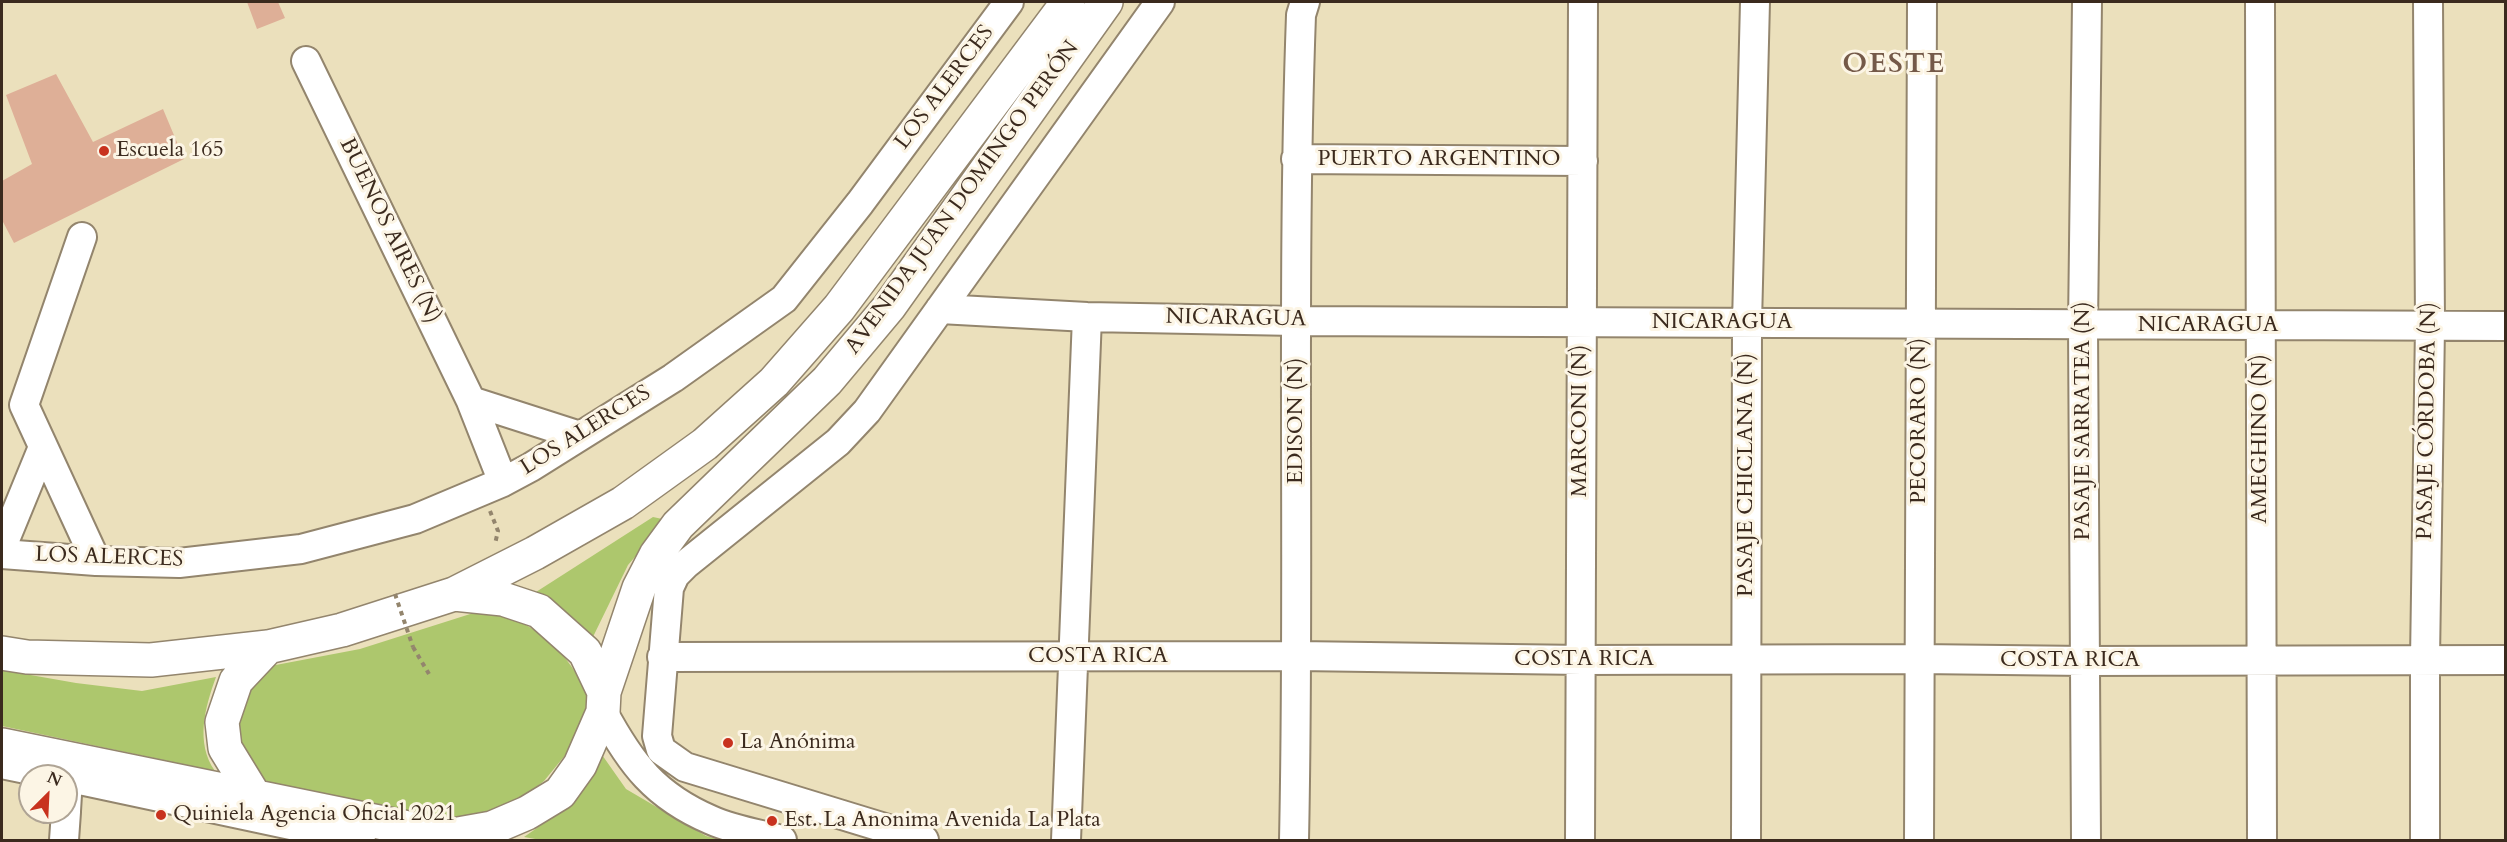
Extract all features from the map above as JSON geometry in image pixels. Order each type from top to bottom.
[{"type":"highway","name":"AVENIDA JUAN DOMINGO PERÓN","points":[[2,653],[27,657],[151,660],[268,647],[342,630],[454,594],[535,554],[623,503],[705,444],[774,382],[839,308],[1068,2]]},
{"type":"highway","name":"AVENIDA JUAN DOMINGO PERÓN","points":[[454,838],[492,828],[527,813],[560,793],[580,765],[603,702],[639,588],[656,555],[678,525],[827,381],[889,307],[1106,2]]},
{"type":"highway","points":[[454,594],[503,599],[539,611],[585,652],[603,702]]},
{"type":"highway","points":[[253,818],[225,748],[222,722],[236,681],[268,647]]},
{"type":"highway","points":[[2,746],[253,818],[454,838]]},
{"type":"street","name":"LOS ALERCES","points":[[2,554],[96,561],[179,563],[301,549],[415,519],[531,467],[673,378],[784,299],[860,203],[1010,2]]},
{"type":"street","name":"AVENIDA JUAN DOMINGO PERÓN","points":[[924,840],[685,767],[661,750],[657,736],[667,600],[675,575],[718,537],[838,442],[867,411],[1160,2]]},
{"type":"street","name":"EDISON (N)","points":[[1294,840],[1298,656],[1296,159],[1301,15],[1305,2]]},
{"type":"street","name":"MARCONI (N)","points":[[1580,840],[1583,2]]},
{"type":"street","name":"PASAJE CHICLANA (N)","points":[[1746,840],[1747,323],[1755,2]]},
{"type":"street","name":"PECORARO (N)","points":[[1919,840],[1922,2]]},
{"type":"street","name":"PASAJE SARRATEA (N)","points":[[2086,840],[2083,324],[2087,2]]},
{"type":"street","name":"AMEGHINO (N)","points":[[2260,2],[2262,840]]},
{"type":"street","name":"PASAJE CÓRDOBA (N)","points":[[2425,840],[2430,326],[2428,2]]},
{"type":"street","name":"BUENOS AIRES (N)","points":[[306,61],[471,401],[493,486]]},
{"type":"street","name":"PUERTO ARGENTINO","points":[[1296,159],[1583,161]]},
{"type":"street","points":[[82,237],[24,405],[96,561]]},
{"type":"street","name":"NICARAGUA","points":[[940,309],[1087,317],[1296,321],[2505,326]]},
{"type":"street","points":[[1066,840],[1087,317]]},
{"type":"street","points":[[471,401],[580,436]]},
{"type":"street","points":[[2,547],[43,447]]},
{"type":"street","name":"COSTA RICA","points":[[663,657],[1298,656],[1582,660],[2505,660]]},
{"type":"street","points":[[603,702],[620,744],[647,780],[671,799],[712,820],[782,840]]},
{"type":"street","points":[[2,764],[18,767]]},
{"type":"street","points":[[78,780],[361,840]]},
{"type":"street","points":[[64,840],[65,824]]},
{"type":"path","points":[[493,486],[498,531],[495,546]]},
{"type":"path","points":[[405,589],[395,594],[413,647],[429,674]]},
{"type":"green space","points":[[653,517],[667,520],[628,565],[590,643],[577,621],[536,592]]},
{"type":"green space","points":[[486,609],[521,622],[549,641],[572,666],[590,699],[571,748],[544,781],[517,802],[461,823],[257,780],[230,729],[260,668],[360,649]]},
{"type":"green space","points":[[2,670],[76,683],[142,691],[216,677],[208,700],[204,725],[205,749],[215,771],[2,726]]},
{"type":"green space","points":[[600,752],[626,789],[706,836],[721,840],[541,840],[524,837],[547,821],[577,792]]},
{"type":"building","points":[[247,2],[278,2],[285,18],[257,29]]},
{"type":"building","name":"Escuela 165","points":[[56,74],[93,142],[163,109],[184,159],[14,243],[2,220],[2,181],[32,164],[6,95]]},
{"type":"place","name":"Escuela 165","points":[[104,151]]},
{"type":"place","name":"La Anónima","points":[[728,743]]},
{"type":"place","name":"Quiniela Agencia Oficial 2021","points":[[161,815]]},
{"type":"place","name":"Est. La Anonima Avenida La Plata","points":[[772,821]]},
{"type":"district","name":"OESTE","points":[[1894,66]]}]
